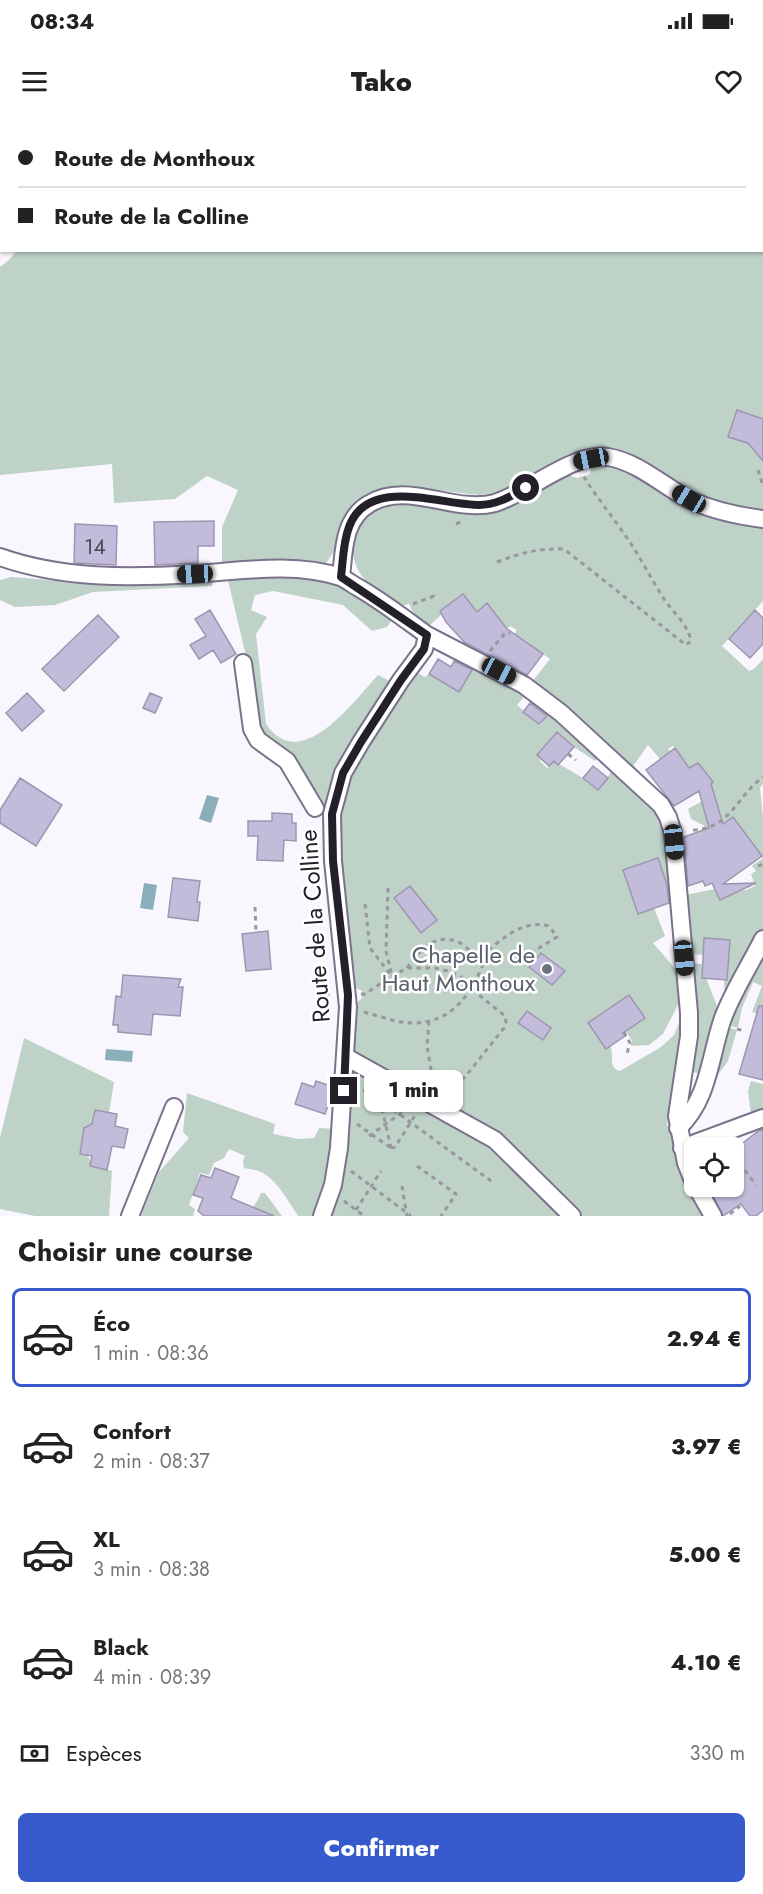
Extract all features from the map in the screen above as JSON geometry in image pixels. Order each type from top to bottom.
[{"type":"street","points":[[341,577],[348,528],[356,515],[379,499],[408,496],[461,503],[493,503],[510,497],[577,461],[604,456],[620,460],[639,469],[689,499],[715,508],[763,519]]},
{"type":"street","points":[[2,562],[63,572],[111,576],[195,574],[241,569],[300,570],[341,577],[427,635],[524,685],[561,713],[609,759],[654,796],[668,817],[673,833],[689,1013],[689,1036],[676,1116],[684,1154]]},
{"type":"street","name":"Route de la Colline","points":[[322,1216],[333,1185],[339,1148],[346,1057],[348,995],[331,829],[336,796],[343,773],[401,680],[424,649],[427,635]]},
{"type":"street","points":[[243,663],[252,729],[258,740],[287,761],[315,808]]},
{"type":"street","points":[[678,1128],[688,1119],[697,1105],[724,1016],[763,939]]},
{"type":"street","points":[[346,1057],[495,1140],[572,1216]]},
{"type":"street","points":[[130,1216],[174,1107]]},
{"type":"street","points":[[682,1148],[763,1118]]},
{"type":"street","points":[[702,1197],[712,1216]]},
{"type":"path","points":[[496,562],[518,553],[541,548],[564,549],[686,645],[691,641],[679,617],[597,498],[577,461]]},
{"type":"path","points":[[758,470],[763,486]]},
{"type":"path","points":[[410,606],[434,597]]},
{"type":"path","points":[[481,662],[505,633],[510,633]]},
{"type":"path","points":[[568,754],[576,760]]},
{"type":"path","points":[[693,830],[706,830],[722,821],[732,813],[740,799],[763,777]]},
{"type":"path","points":[[758,866],[763,864]]},
{"type":"path","points":[[388,888],[386,951],[392,975]]},
{"type":"path","points":[[365,904],[370,948],[392,975]]},
{"type":"path","points":[[255,907],[256,932]]},
{"type":"path","points":[[407,968],[417,953],[436,939],[461,944],[477,955],[482,955],[523,926],[538,924],[549,926],[557,937],[529,954],[536,959]]},
{"type":"path","points":[[364,1012],[395,1020],[429,1021],[449,1013],[467,994],[480,974],[488,950]]},
{"type":"path","points":[[348,995],[365,994],[392,975],[407,968],[448,970],[460,975],[505,1016],[506,1022],[504,1028],[470,1072],[461,1080],[434,1087],[427,1047],[429,1021]]},
{"type":"path","points":[[624,1032],[630,1043],[626,1057]]},
{"type":"path","points":[[374,1072],[392,1148]]},
{"type":"path","points":[[363,1090],[400,1114],[491,1181]]},
{"type":"path","points":[[370,1135],[423,1100]]},
{"type":"path","points":[[392,1148],[395,1147],[423,1100]]},
{"type":"path","points":[[352,1124],[357,1124],[392,1148]]},
{"type":"path","points":[[417,1166],[456,1194],[441,1216]]},
{"type":"path","points":[[347,1168],[408,1215]]},
{"type":"path","points":[[744,1169],[756,1185]]},
{"type":"path","points":[[356,1210],[381,1171]]},
{"type":"path","points":[[402,1186],[408,1215]]},
{"type":"path","points":[[341,1199],[364,1216]]},
{"type":"path","points":[[728,1216],[740,1206]]},
{"type":"green space","points":[[15,252],[763,252],[763,514],[720,504],[585,453],[561,460],[496,493],[479,495],[410,487],[370,492],[354,502],[343,517],[337,547],[324,566],[222,565],[222,527],[238,490],[207,476],[175,499],[114,503],[112,464],[0,475],[0,267]]},
{"type":"green space","points":[[606,463],[763,525],[763,601],[722,646],[749,671],[763,659],[763,784],[760,788],[763,858],[733,817],[712,833],[691,819],[688,809],[702,801],[708,823],[722,819],[719,808],[703,788],[713,782],[698,763],[689,768],[673,746],[668,749],[671,752],[660,759],[648,745],[631,769],[553,696],[532,682],[550,659],[514,634],[517,630],[510,626],[499,639],[500,620],[487,603],[477,612],[463,595],[430,625],[414,614],[409,604],[401,606],[370,585],[363,578],[354,559],[353,532],[373,508],[403,500],[491,512],[565,474],[577,478],[590,474],[592,464]]},
{"type":"green space","points":[[227,576],[299,577],[339,585],[393,618],[387,627],[372,631],[343,605],[273,591],[255,595],[251,610],[267,617],[256,634],[266,724],[280,738],[295,742],[310,738],[326,729],[378,675],[401,687],[416,672],[425,677],[429,674],[459,692],[475,665],[527,693],[517,705],[540,725],[551,711],[599,756],[595,761],[558,733],[537,755],[547,768],[554,761],[598,790],[612,771],[657,808],[667,836],[673,902],[658,858],[623,871],[638,914],[654,908],[665,936],[653,943],[678,972],[682,997],[663,1034],[649,1045],[631,1046],[632,1041],[626,1031],[644,1018],[629,995],[588,1023],[608,1042],[612,1064],[620,1071],[661,1047],[674,1035],[681,1018],[682,1034],[667,1124],[684,1173],[684,1197],[697,1197],[707,1216],[331,1216],[338,1196],[356,1004],[362,998],[362,991],[354,987],[339,849],[340,816],[348,781],[324,811],[265,740],[253,714],[245,652]]},
{"type":"green space","points":[[11,577],[106,584],[213,580],[212,586],[93,592],[55,605],[15,607],[0,600],[0,580]]},
{"type":"green space","points":[[763,858],[763,932],[725,1002],[724,980],[727,980],[730,941],[703,955],[689,954],[686,895],[715,889],[720,900],[728,896],[727,892],[746,890],[755,886],[751,874],[756,871],[752,866]]},
{"type":"green space","points":[[763,950],[763,1015],[752,1012],[762,986],[753,982],[742,1008],[738,1028],[727,1025]]},
{"type":"green space","points":[[690,963],[703,964],[702,978],[706,978],[717,1006],[698,1073],[692,1072],[688,1089],[693,1093],[688,1105],[685,1100]]},
{"type":"green space","points":[[727,1027],[737,1030],[728,1061],[717,1076],[714,1076]]},
{"type":"green space","points":[[24,1038],[114,1082],[109,1113],[95,1110],[80,1154],[87,1155],[91,1161],[90,1166],[112,1171],[109,1216],[35,1216],[0,1209],[0,1138]]},
{"type":"green space","points":[[751,1081],[763,1084],[763,1113],[751,1116],[748,1091]]},
{"type":"green space","points":[[187,1093],[275,1124],[273,1134],[299,1139],[314,1138],[319,1128],[336,1129],[325,1188],[313,1216],[298,1216],[269,1177],[261,1172],[244,1168],[245,1156],[229,1149],[224,1158],[214,1163],[209,1175],[200,1173],[189,1205],[195,1209],[193,1216],[141,1216],[159,1172],[189,1138],[183,1132]]},
{"type":"green space","points":[[261,1193],[265,1193],[282,1216],[248,1216]]},
{"type":"water","points":[[207,795],[219,798],[211,823],[199,819]]},
{"type":"water","points":[[144,883],[157,885],[153,910],[140,908]]},
{"type":"water","points":[[106,1049],[133,1051],[132,1062],[105,1060]]},
{"type":"building","points":[[737,410],[763,419],[763,461],[748,443],[728,437]]},
{"type":"building","points":[[214,521],[214,546],[198,546],[198,563],[155,565],[154,522]]},
{"type":"building","points":[[75,524],[117,526],[116,565],[74,563]]},
{"type":"building","points":[[463,594],[477,612],[487,603],[507,629],[543,654],[527,675],[464,642],[446,622],[440,611]]},
{"type":"building","points":[[210,610],[236,654],[221,663],[213,650],[199,659],[190,645],[206,636],[195,619]]},
{"type":"building","points":[[755,610],[763,618],[763,644],[750,658],[729,639]]},
{"type":"building","points":[[98,615],[119,637],[64,691],[42,669]]},
{"type":"building","points":[[438,659],[451,667],[454,661],[472,670],[459,692],[429,674]]},
{"type":"building","points":[[27,693],[44,711],[22,731],[6,713]]},
{"type":"building","points":[[150,693],[162,698],[155,713],[143,708]]},
{"type":"building","points":[[530,703],[547,716],[539,724],[523,712]]},
{"type":"building","points":[[557,732],[574,747],[558,765],[554,761],[549,766],[537,755]]},
{"type":"building","points":[[675,748],[689,768],[698,763],[713,782],[711,784],[723,824],[733,817],[762,856],[723,884],[756,883],[720,900],[712,883],[705,886],[703,881],[688,886],[684,837],[709,828],[699,791],[674,806],[646,770]]},
{"type":"building","points":[[593,766],[608,778],[598,790],[583,778]]},
{"type":"building","points":[[20,778],[62,805],[36,846],[0,823],[0,810]]},
{"type":"building","points":[[272,813],[292,814],[292,823],[296,823],[296,841],[284,840],[283,861],[257,860],[258,836],[248,836],[248,821],[272,821]]},
{"type":"building","points":[[658,858],[667,885],[669,903],[638,914],[623,870]]},
{"type":"building","points":[[173,878],[200,881],[197,902],[200,902],[198,921],[168,917]]},
{"type":"building","points":[[410,886],[437,920],[421,933],[394,898]]},
{"type":"building","points":[[268,931],[271,969],[246,971],[242,934]]},
{"type":"building","points":[[704,938],[730,940],[727,980],[702,978]]},
{"type":"building","name":"Chapelle de Haut Monthoux","points":[[541,953],[565,971],[552,985],[529,967]]},
{"type":"building","points":[[123,975],[181,979],[178,987],[183,987],[180,1016],[153,1014],[151,1035],[118,1032],[118,1025],[113,1025],[116,996],[121,997]]},
{"type":"building","points":[[629,995],[645,1018],[623,1033],[625,1036],[606,1049],[588,1023]]},
{"type":"building","points":[[759,1006],[763,1006],[763,1080],[739,1074]]},
{"type":"building","points":[[527,1011],[551,1028],[543,1040],[518,1023]]},
{"type":"building","points":[[316,1081],[331,1086],[328,1093],[332,1095],[325,1114],[295,1104],[302,1083],[314,1087]]},
{"type":"building","points":[[95,1110],[117,1114],[115,1126],[128,1129],[124,1148],[112,1146],[107,1170],[90,1166],[92,1156],[80,1154],[84,1128],[92,1124]]},
{"type":"building","points":[[763,1129],[763,1210],[756,1216],[750,1216],[741,1204],[723,1216],[714,1197],[744,1197],[744,1142]]},
{"type":"building","points":[[215,1168],[239,1177],[231,1198],[274,1216],[204,1216],[198,1211],[203,1198],[193,1195],[201,1175],[211,1178]]},
{"type":"place","name":"Chapelle de Haut Monthoux","points":[[547,969]]},
{"type":"route","points":[[344,1091],[348,995],[333,861],[332,814],[343,773],[401,680],[424,649],[427,635],[341,577],[348,528],[362,509],[379,499],[408,496],[480,505],[510,497],[526,488]]}]
